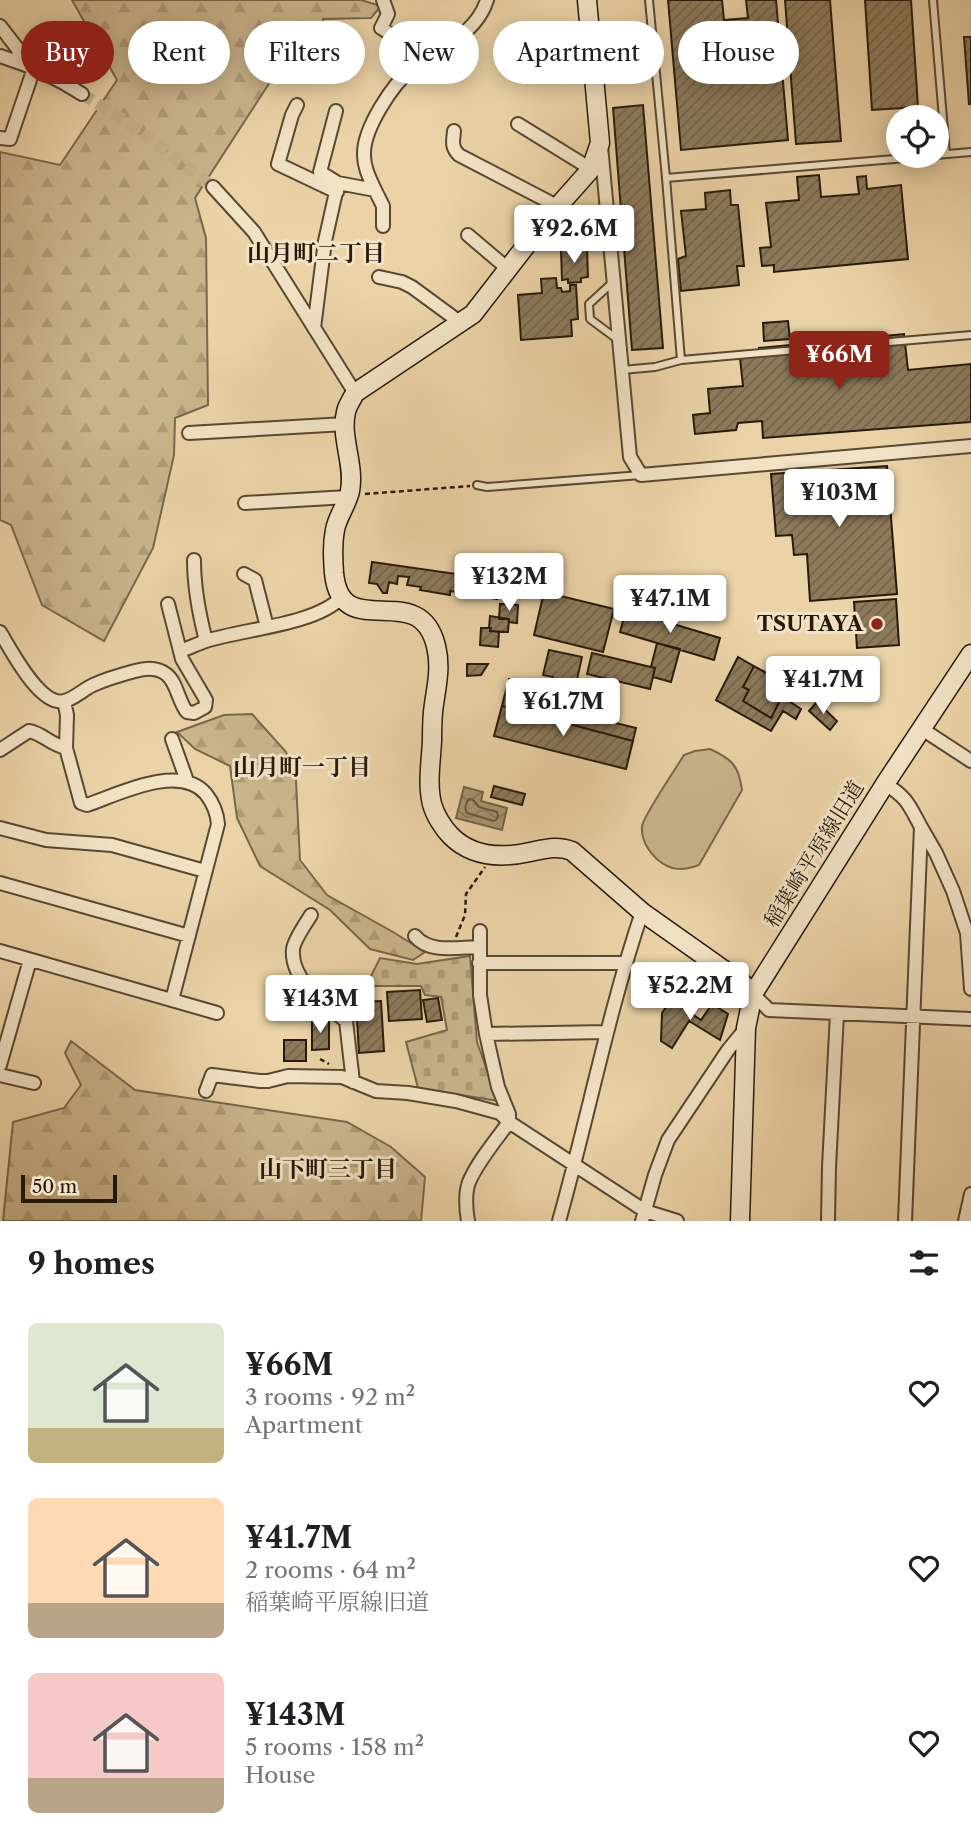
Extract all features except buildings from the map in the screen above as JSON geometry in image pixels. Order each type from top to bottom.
[{"type":"street","points":[[383,0],[388,14],[384,21]]},
{"type":"street","points":[[476,21],[487,0]]},
{"type":"street","points":[[587,0],[630,457],[641,475],[971,446]]},
{"type":"street","points":[[0,26],[21,54]]},
{"type":"street","points":[[0,56],[21,63]]},
{"type":"street","points":[[0,138],[10,139],[24,84]]},
{"type":"street","points":[[67,84],[82,93]]},
{"type":"street","points":[[383,226],[383,206],[365,167],[363,152],[383,101],[398,84]]},
{"type":"street","points":[[297,105],[278,164],[337,187],[375,190]]},
{"type":"street","points":[[336,111],[320,172],[337,187]]},
{"type":"street","points":[[518,124],[590,169]]},
{"type":"street","points":[[454,131],[452,144],[459,155],[557,206]]},
{"type":"street","points":[[600,143],[590,169],[557,206],[473,314],[355,393],[346,410],[345,424],[351,462],[348,496],[335,528],[332,553],[335,579],[341,598],[351,607],[368,611],[393,610],[416,615],[430,628],[439,667],[430,774],[432,804],[438,818],[452,837],[472,850],[493,856],[552,847],[572,850],[642,912],[741,982],[769,1010],[971,1019]]},
{"type":"street","points":[[213,187],[254,232],[355,393]]},
{"type":"street","points":[[314,328],[324,241],[337,187]]},
{"type":"street","points":[[468,235],[508,270]]},
{"type":"street","points":[[379,277],[412,287],[461,323]]},
{"type":"street","points":[[189,433],[345,424]]},
{"type":"street","points":[[245,503],[348,496]]},
{"type":"street","points":[[194,560],[198,611],[206,641]]},
{"type":"street","points":[[244,574],[255,580],[267,627]]},
{"type":"street","points":[[180,651],[206,641],[313,615],[332,607],[341,598]]},
{"type":"street","points":[[1,635],[36,688],[52,699],[64,701],[91,685],[114,677],[141,669],[156,669],[168,675],[187,712],[194,713],[205,707],[206,700],[182,659],[168,604]]},
{"type":"street","name":"稲葉崎平原線旧道","points":[[740,1221],[746,1028],[753,994],[885,784],[971,654]]},
{"type":"street","points":[[64,701],[67,715],[66,748],[81,803],[87,805],[174,779],[187,781],[202,789],[211,800],[217,816],[218,824],[172,999]]},
{"type":"street","points":[[922,729],[971,761]]},
{"type":"street","points":[[0,750],[29,731],[56,746],[66,748]]},
{"type":"street","points":[[172,739],[187,781]]},
{"type":"street","points":[[885,784],[906,800],[936,853],[953,891],[967,933],[971,989]]},
{"type":"street","points":[[905,1221],[921,827]]},
{"type":"street","points":[[0,828],[46,840],[112,845],[205,872]]},
{"type":"street","points":[[0,883],[189,936]]},
{"type":"street","points":[[559,1221],[625,963],[642,912]]},
{"type":"street","points":[[311,915],[293,947],[295,966],[301,978],[323,1003],[346,1021],[354,1082]]},
{"type":"street","points":[[465,1219],[469,1183],[509,1122],[509,1114],[498,1087],[480,995],[480,931]]},
{"type":"street","points":[[295,944],[311,933]]},
{"type":"street","points":[[415,936],[420,942],[432,947],[480,947]]},
{"type":"street","points":[[0,951],[217,1013]]},
{"type":"street","points":[[0,1065],[3,1043],[30,960]]},
{"type":"street","points":[[479,962],[625,963]]},
{"type":"street","points":[[828,1221],[837,1014]]},
{"type":"street","points":[[644,1216],[668,1140],[728,1050],[746,1028]]},
{"type":"street","points":[[486,1034],[607,1032]]},
{"type":"street","points":[[0,1075],[34,1083]]},
{"type":"street","points":[[206,1091],[212,1075],[260,1081],[288,1076],[342,1077],[376,1091],[456,1101],[500,1114],[644,1216],[677,1221]]},
{"type":"street","points":[[965,1221],[971,1194]]},
{"type":"lane","points":[[649,0],[681,360]]},
{"type":"lane","points":[[933,0],[942,105]]},
{"type":"lane","points":[[949,155],[971,152]]},
{"type":"lane","points":[[666,178],[886,160]]},
{"type":"lane","points":[[614,281],[589,304],[590,319],[619,340]]},
{"type":"lane","points":[[622,370],[656,367],[681,360],[971,335]]},
{"type":"lane","points":[[477,485],[487,487],[641,475]]},
{"type":"path","points":[[348,496],[477,485]]},
{"type":"path","points":[[450,947],[465,915],[466,894],[493,856]]},
{"type":"green space","points":[[72,0],[361,0],[381,6],[371,18],[244,21],[244,84],[269,84],[195,198],[206,238],[208,405],[175,418],[174,455],[153,548],[104,641],[42,605],[11,525],[0,520],[0,152],[60,165],[117,80],[114,75],[114,21],[84,21]]},
{"type":"green space","points":[[252,714],[286,752],[296,781],[300,860],[327,895],[425,952],[413,960],[370,949],[330,910],[260,866],[237,818],[230,766],[195,749],[177,732],[224,715]]},
{"type":"green space","points":[[710,749],[733,764],[742,790],[699,865],[672,868],[663,864],[648,849],[642,826],[684,755]]},
{"type":"green space","points":[[470,956],[477,1042],[498,1101],[418,1088],[406,1042],[447,1030],[441,997],[425,995],[421,986],[366,986],[380,958],[417,964]]},
{"type":"green space","points":[[71,1041],[135,1090],[347,1122],[391,1147],[425,1177],[421,1221],[3,1221],[13,1122],[64,1108],[81,1085],[65,1053]]},
{"type":"water","points":[[464,787],[483,792],[481,801],[507,808],[502,830],[456,818]]},
{"type":"tunnel","points":[[82,94],[127,122],[213,187]]},
{"type":"place","name":"TSUTAYA","points":[[877,624]]},
{"type":"district","name":"山月町二丁目","points":[[316,253]]},
{"type":"district","name":"山月町一丁目","points":[[302,767]]},
{"type":"district","name":"山下町三丁目","points":[[328,1169]]}]
